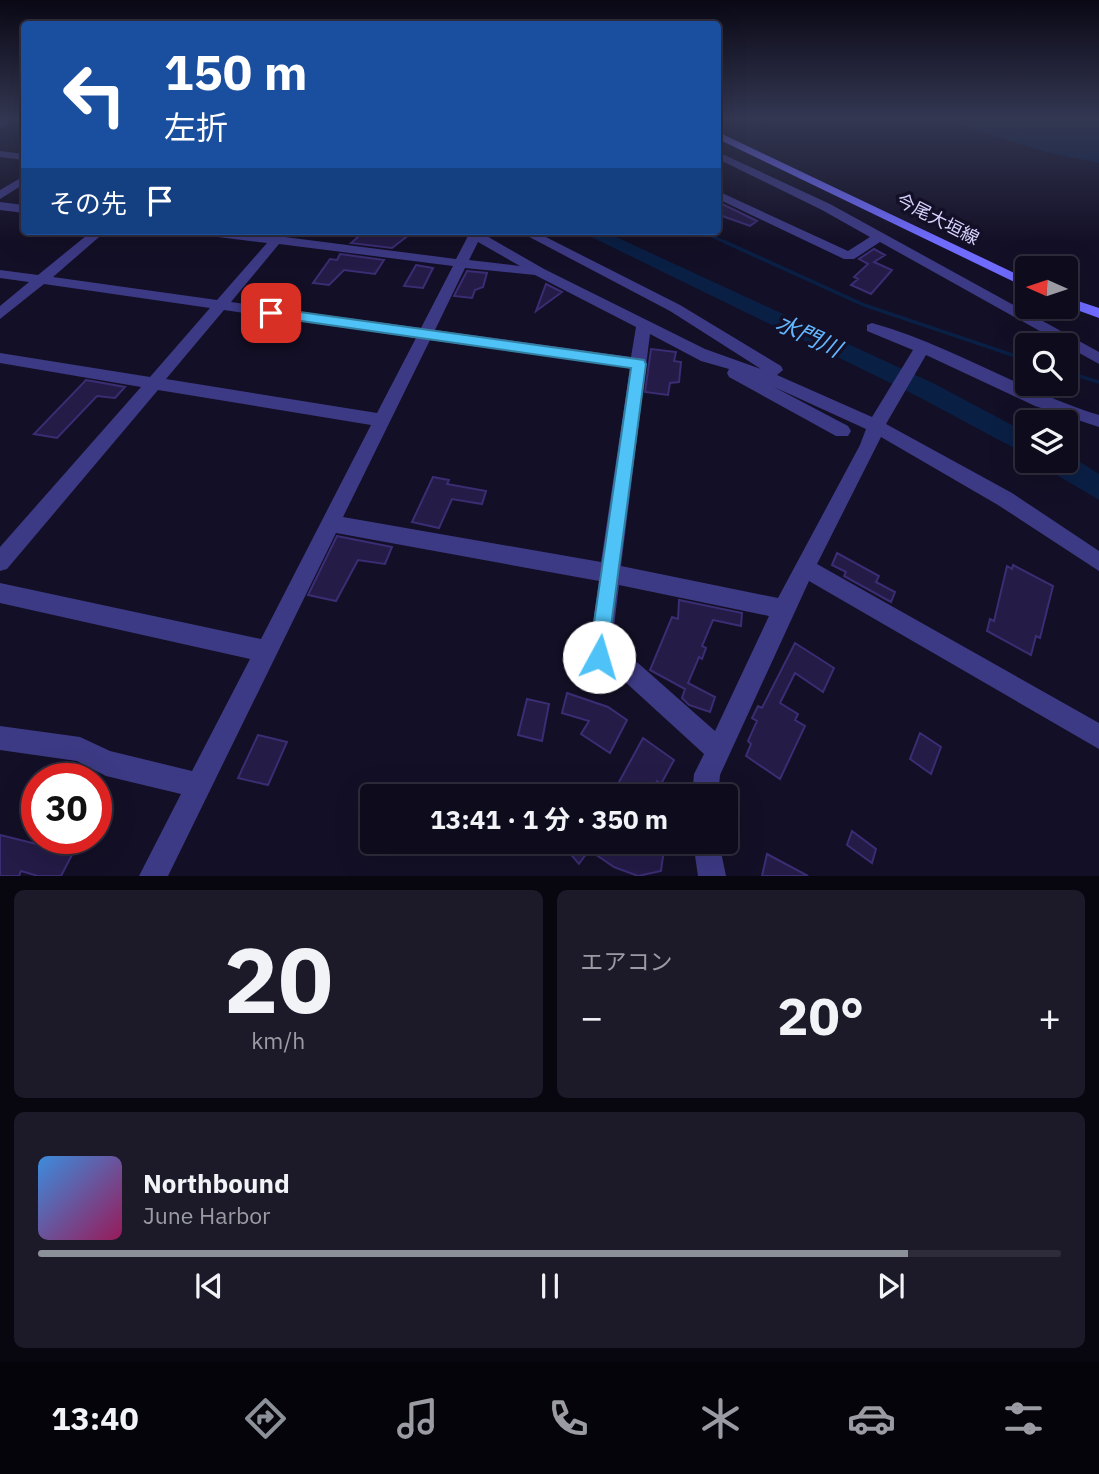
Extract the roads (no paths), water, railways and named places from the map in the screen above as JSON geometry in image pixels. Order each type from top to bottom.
[{"type":"main road","name":"今尾大垣線","points":[[770,160],[1015,278]]},
{"type":"main road","points":[[1078,305],[1099,313]]},
{"type":"street","points":[[728,160],[826,207],[1099,359]]},
{"type":"street","points":[[0,195],[21,180]]},
{"type":"street","points":[[721,196],[849,256],[880,237]]},
{"type":"street","points":[[0,206],[21,209]]},
{"type":"street","points":[[0,314],[95,235]]},
{"type":"street","points":[[0,562],[280,235],[460,263],[539,272]]},
{"type":"street","points":[[153,876],[460,263],[471,235]]},
{"type":"street","points":[[475,235],[539,272],[699,353],[842,431]]},
{"type":"street","points":[[532,235],[675,308],[807,389],[811,396]]},
{"type":"street","points":[[0,274],[639,364]]},
{"type":"street","points":[[643,327],[608,573],[599,657],[630,671],[718,750]]},
{"type":"street","points":[[872,328],[918,353],[1033,400],[1099,421]]},
{"type":"street","points":[[699,353],[771,376],[811,396],[878,423],[987,485],[1099,562]]},
{"type":"street","points":[[706,784],[707,774],[783,609],[878,423],[918,353]]},
{"type":"street","points":[[0,358],[380,420]]},
{"type":"street","points":[[328,523],[608,573],[783,609]]},
{"type":"street","points":[[805,568],[1099,737]]},
{"type":"street","points":[[0,593],[266,651]]},
{"type":"street","points":[[3,744],[80,749],[106,763],[198,785]]},
{"type":"street","points":[[708,854],[712,876]]},
{"type":"waterway","name":"水門川","points":[[597,235],[926,390],[1015,438]]},
{"type":"waterway","points":[[710,235],[729,244]]},
{"type":"waterway","points":[[725,242],[864,305],[1015,356]]},
{"type":"waterway","points":[[1078,376],[1099,382]]},
{"type":"waterway","name":"水門川","points":[[1075,473],[1099,488]]}]
